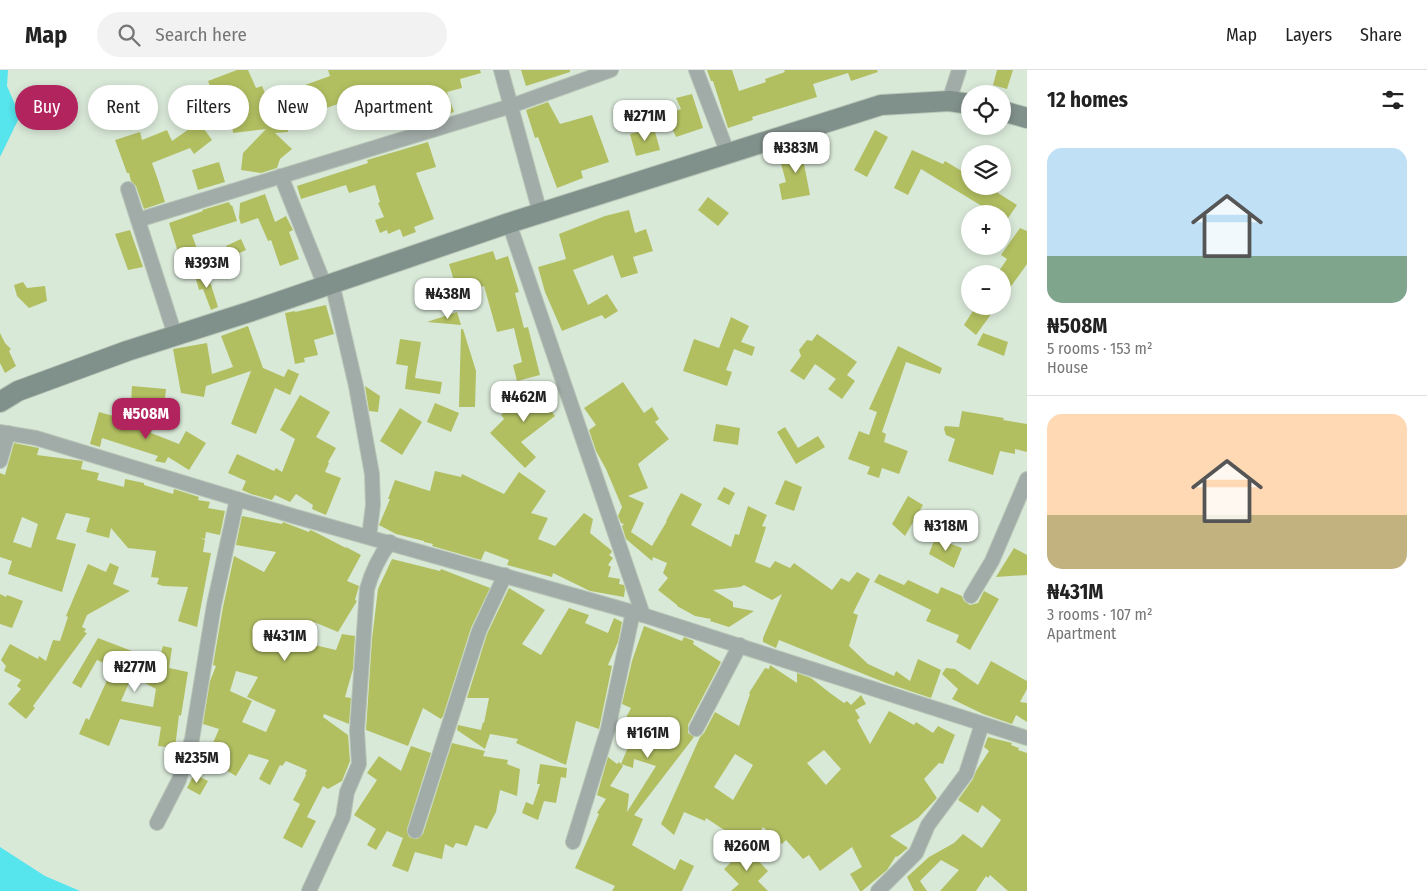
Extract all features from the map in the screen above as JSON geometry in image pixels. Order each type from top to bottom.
[{"type":"street","points":[[501,70],[540,213]]},
{"type":"street","points":[[138,220],[511,106],[611,70]]},
{"type":"street","points":[[696,70],[728,154]]},
{"type":"street","points":[[949,101],[959,70]]},
{"type":"street","points":[[0,402],[18,391],[67,372],[175,335],[508,223],[881,105],[949,101],[961,103]]},
{"type":"street","points":[[1011,114],[1027,118]]},
{"type":"street","points":[[280,176],[328,285],[356,386],[372,474],[373,505],[369,537]]},
{"type":"street","points":[[128,189],[175,335]]},
{"type":"street","points":[[508,223],[638,614],[608,729],[573,842]]},
{"type":"street","points":[[0,461],[4,433],[36,438],[237,499],[638,614],[1027,738]]},
{"type":"street","points":[[971,596],[992,561],[1027,479]]},
{"type":"street","points":[[157,823],[179,780],[192,740],[214,605],[237,499]]},
{"type":"street","points":[[309,891],[343,817],[347,792],[359,764],[357,732],[367,589],[379,558],[390,542]]},
{"type":"street","points":[[416,830],[479,631],[505,576]]},
{"type":"street","points":[[696,728],[740,645]]},
{"type":"street","points":[[878,891],[916,853],[928,825],[966,774],[982,724]]},
{"type":"water","points":[[0,70],[8,70],[7,86],[15,104],[15,126],[0,157]]},
{"type":"water","points":[[0,847],[45,876],[80,891],[0,891]]},
{"type":"building","points":[[237,70],[248,70],[256,88],[259,87],[259,130],[233,133],[233,130],[249,130],[249,85],[210,85],[208,81]]},
{"type":"building","points":[[328,70],[480,70],[481,73],[460,79],[462,88],[451,91],[451,85],[337,85],[337,104],[327,108],[327,85],[305,85],[330,76]]},
{"type":"building","points":[[521,70],[570,70],[570,72],[526,86]]},
{"type":"building","points":[[707,70],[732,70],[739,91],[766,82],[765,79],[785,72],[784,70],[877,70],[878,72],[851,81],[848,73],[813,84],[817,97],[752,117],[753,120],[728,128],[713,81],[711,81]]},
{"type":"building","points":[[997,70],[1013,70],[1008,85],[993,85]]},
{"type":"building","points":[[692,94],[703,128],[676,137],[666,114],[681,109],[676,98]]},
{"type":"building","points":[[548,102],[560,124],[592,115],[609,162],[581,171],[583,178],[557,188],[538,137],[535,138],[526,110]]},
{"type":"building","points":[[654,128],[660,150],[636,156],[630,134]]},
{"type":"building","points":[[167,130],[172,141],[188,130],[205,130],[212,140],[194,154],[190,148],[152,163],[165,202],[144,209],[136,186],[131,181],[129,173],[127,173],[115,140],[140,132],[142,140]]},
{"type":"building","points":[[265,130],[288,130],[288,132],[275,133],[292,149],[280,159],[277,168],[261,173],[241,170],[243,153]]},
{"type":"building","points":[[875,130],[888,137],[867,177],[854,170]]},
{"type":"building","points":[[428,142],[436,167],[416,173],[434,219],[414,227],[416,232],[403,237],[400,229],[388,234],[387,230],[380,233],[375,220],[384,217],[378,203],[380,202],[375,185],[349,193],[346,185],[301,199],[297,186],[368,163],[367,160]]},
{"type":"building","points":[[814,148],[817,160],[804,164],[810,195],[782,200],[779,184],[786,182],[779,156]]},
{"type":"building","points":[[912,150],[943,164],[945,161],[961,171],[961,193],[921,169],[908,195],[894,188]]},
{"type":"building","points":[[219,162],[225,182],[198,190],[192,170]]},
{"type":"building","points":[[265,194],[275,222],[286,216],[293,230],[289,232],[299,259],[280,266],[271,240],[268,241],[258,218],[241,224],[239,218],[240,203]]},
{"type":"building","points":[[964,195],[1001,195],[1017,205],[1011,214],[1011,205],[980,205]]},
{"type":"building","points":[[708,197],[729,213],[718,226],[698,210]]},
{"type":"building","points":[[229,202],[232,205],[237,221],[192,235],[197,249],[179,255],[169,223]]},
{"type":"building","points":[[629,210],[635,233],[646,229],[653,251],[633,257],[638,273],[621,278],[613,255],[573,270],[588,305],[607,294],[618,311],[605,319],[602,315],[562,331],[545,292],[538,267],[566,259],[559,234],[605,216]]},
{"type":"building","points":[[1020,228],[1027,231],[1027,264],[1011,286],[1011,265],[1003,265],[1007,259],[1001,255],[1011,255],[1011,241]]},
{"type":"building","points":[[130,230],[143,267],[128,270],[115,234]]},
{"type":"building","points":[[241,239],[246,250],[231,257],[226,246]]},
{"type":"building","points":[[493,251],[496,260],[508,256],[519,292],[515,293],[524,328],[528,327],[540,375],[517,381],[513,365],[522,362],[514,328],[497,332],[484,286],[458,294],[449,264]]},
{"type":"building","points":[[207,272],[218,307],[211,310],[203,289],[199,290],[195,276]]},
{"type":"building","points":[[23,282],[27,288],[45,286],[47,301],[29,308],[17,296],[14,285]]},
{"type":"building","points":[[326,305],[334,334],[314,340],[318,355],[304,358],[305,362],[295,364],[285,313]]},
{"type":"building","points":[[457,312],[461,325],[427,322]]},
{"type":"building","points":[[970,315],[990,315],[976,335],[964,325]]},
{"type":"building","points":[[731,317],[749,326],[741,342],[755,347],[752,356],[734,349],[726,370],[732,372],[727,386],[683,371],[694,339],[719,348]]},
{"type":"building","points":[[248,326],[263,368],[284,377],[288,369],[299,374],[290,395],[275,388],[256,434],[231,424],[251,371],[206,386],[204,397],[181,393],[173,349],[207,343],[212,374],[233,367],[221,336]]},
{"type":"building","points":[[461,329],[463,329],[476,371],[475,407],[459,407]]},
{"type":"building","points":[[0,333],[5,343],[11,349],[9,351],[16,366],[5,373],[0,363]]},
{"type":"building","points":[[983,333],[1008,342],[1004,356],[977,345]]},
{"type":"building","points":[[817,334],[857,362],[847,375],[855,381],[842,399],[828,389],[836,379],[815,364],[804,380],[790,371],[801,356],[799,350],[807,340],[812,341]]},
{"type":"building","points":[[400,339],[421,342],[415,378],[442,382],[440,394],[405,389],[408,366],[396,364]]},
{"type":"building","points":[[898,346],[942,368],[940,374],[906,362],[882,432],[886,434],[884,442],[908,451],[899,474],[882,468],[879,478],[867,474],[870,467],[848,459],[859,431],[869,435],[877,412],[869,409]]},
{"type":"building","points":[[545,381],[553,393],[543,400],[555,416],[521,442],[536,457],[525,468],[490,433],[504,419],[501,415]]},
{"type":"building","points":[[623,382],[644,413],[652,407],[659,419],[655,422],[669,439],[638,464],[648,488],[628,496],[644,503],[631,532],[652,546],[681,493],[702,504],[691,525],[731,547],[735,534],[739,535],[748,506],[767,515],[762,526],[766,527],[755,562],[770,568],[775,561],[790,568],[794,563],[832,590],[841,578],[849,582],[857,572],[870,579],[853,613],[858,615],[849,646],[868,664],[894,676],[896,671],[910,681],[918,659],[941,670],[931,698],[886,683],[779,640],[776,648],[763,642],[782,594],[772,600],[744,585],[713,590],[733,602],[733,607],[754,611],[729,627],[710,621],[711,619],[695,616],[677,606],[658,590],[668,578],[663,573],[667,563],[653,557],[652,561],[626,539],[622,526],[624,524],[621,523],[618,516],[622,507],[596,451],[589,430],[596,425],[584,408]]},
{"type":"building","points":[[132,386],[166,389],[164,407],[131,403]]},
{"type":"building","points":[[365,386],[380,396],[378,412],[369,411]]},
{"type":"building","points":[[300,395],[330,412],[316,437],[336,448],[325,472],[341,478],[326,515],[312,509],[313,505],[296,494],[290,502],[275,495],[272,500],[251,494],[242,490],[246,481],[228,473],[237,454],[274,471],[276,468],[282,472],[295,439],[280,430]]},
{"type":"building","points":[[435,403],[459,413],[451,432],[427,422]]},
{"type":"building","points":[[400,408],[422,422],[402,455],[380,441]]},
{"type":"building","points":[[962,411],[1027,424],[1027,452],[1015,449],[1015,454],[1000,451],[993,475],[948,461],[955,439],[946,435],[944,429],[945,426],[959,427]]},
{"type":"building","points":[[99,412],[125,419],[126,416],[153,425],[151,433],[179,444],[186,431],[206,443],[189,470],[168,457],[165,463],[155,461],[158,456],[102,438],[100,447],[90,444]]},
{"type":"building","points":[[716,424],[740,428],[738,445],[713,441]]},
{"type":"building","points":[[785,427],[798,448],[818,436],[825,447],[796,464],[777,432]]},
{"type":"building","points":[[14,443],[39,448],[37,455],[83,461],[81,469],[99,473],[97,480],[124,487],[125,479],[144,483],[144,485],[173,494],[174,489],[199,497],[198,500],[210,502],[208,508],[225,511],[220,535],[206,532],[205,539],[200,538],[205,540],[203,552],[211,553],[197,627],[178,621],[188,587],[163,586],[157,584],[159,578],[151,577],[156,551],[128,548],[111,528],[109,538],[86,532],[90,518],[66,513],[56,539],[76,544],[62,592],[8,574],[12,561],[0,557],[0,473],[5,475]],"holes":[[[22,517],[38,524],[31,548],[13,542]]]},
{"type":"building","points":[[435,471],[461,477],[462,474],[504,494],[519,472],[546,491],[531,513],[548,518],[538,539],[555,546],[584,513],[593,519],[590,533],[611,550],[612,552],[609,555],[613,558],[608,565],[611,567],[608,577],[620,579],[619,584],[624,585],[625,589],[624,597],[590,591],[553,573],[552,577],[507,565],[509,560],[485,551],[481,560],[432,546],[433,544],[396,534],[379,525],[390,499],[388,499],[395,480],[430,491]]},
{"type":"building","points":[[785,480],[802,487],[794,511],[775,504]]},
{"type":"building","points":[[724,487],[735,493],[729,505],[717,499]]},
{"type":"building","points":[[908,496],[923,505],[905,536],[892,524]]},
{"type":"building","points":[[242,516],[282,524],[283,522],[309,532],[310,530],[361,555],[347,581],[359,586],[355,600],[357,601],[338,632],[314,622],[310,644],[336,650],[342,634],[355,636],[353,669],[345,697],[351,698],[349,724],[324,714],[323,717],[348,735],[350,761],[342,781],[328,789],[323,786],[307,817],[316,821],[302,848],[283,838],[300,804],[293,800],[307,770],[286,761],[282,766],[280,765],[270,785],[259,779],[269,760],[249,754],[236,776],[217,765],[219,762],[207,757],[219,729],[203,724],[210,681],[216,666],[213,665],[234,556],[264,572],[276,552],[236,545]],"holes":[[[236,671],[258,677],[247,697],[276,710],[266,732],[242,722],[252,701],[230,691]]]},
{"type":"building","points":[[935,538],[962,548],[954,568],[929,554]]},
{"type":"building","points":[[1014,548],[1027,555],[1027,575],[996,577]]},
{"type":"building","points":[[392,559],[440,571],[441,569],[490,588],[471,628],[443,716],[441,719],[423,708],[408,746],[366,730],[372,639],[378,589]]},
{"type":"building","points":[[110,563],[119,567],[113,584],[130,591],[87,615],[82,627],[86,629],[84,632],[87,633],[33,706],[35,708],[26,719],[8,704],[21,689],[17,686],[21,680],[4,671],[6,666],[1,660],[10,644],[38,659],[39,656],[46,661],[53,640],[60,641],[68,617],[66,616],[88,564],[106,572]]},
{"type":"building","points":[[879,574],[904,585],[908,580],[938,594],[941,587],[962,596],[964,601],[970,605],[978,603],[984,591],[999,599],[970,650],[956,642],[959,635],[926,621],[931,610],[874,582]]},
{"type":"building","points":[[509,588],[545,610],[522,644],[541,655],[569,608],[589,615],[585,623],[608,633],[614,618],[622,622],[618,642],[608,665],[612,666],[599,729],[576,721],[566,765],[516,743],[518,739],[490,734],[485,749],[457,730],[458,725],[481,730],[484,723],[489,698],[467,698],[487,634]]},
{"type":"building","points":[[0,594],[23,601],[12,628],[0,624]]},
{"type":"building","points":[[644,626],[682,641],[684,637],[694,641],[693,644],[721,662],[688,725],[688,733],[694,737],[634,815],[643,819],[632,845],[675,870],[680,859],[694,866],[682,891],[612,891],[615,886],[575,868],[599,814],[597,813],[606,799],[597,795],[608,757],[617,764],[619,762],[621,764],[631,740],[618,733],[631,708],[622,704],[632,661]],"holes":[[[634,759],[656,766],[627,812],[629,794],[610,786],[623,766],[621,764],[633,768]]]},
{"type":"building","points":[[98,638],[145,656],[148,651],[160,656],[163,646],[172,648],[169,668],[188,672],[181,716],[179,715],[175,748],[158,746],[161,727],[120,719],[109,746],[79,734],[86,718],[89,720],[113,667],[97,660],[81,688],[72,683]],"holes":[[[132,676],[156,689],[153,707],[121,701]]]},
{"type":"building","points":[[991,661],[1027,681],[1027,689],[1020,702],[1027,703],[1027,722],[1016,715],[1012,724],[983,714],[952,699],[958,689],[942,674],[946,668],[955,669],[978,685]]},
{"type":"building","points":[[770,665],[797,683],[797,673],[811,678],[844,703],[847,701],[851,705],[861,695],[866,704],[855,710],[860,718],[857,720],[870,744],[889,711],[914,725],[916,722],[933,733],[938,726],[955,735],[943,764],[939,763],[924,779],[937,798],[918,818],[890,836],[908,848],[896,856],[887,870],[862,891],[860,891],[850,874],[862,867],[852,847],[820,871],[809,855],[803,859],[786,840],[782,844],[763,827],[750,847],[706,818],[705,821],[684,812],[674,835],[661,824],[700,737],[715,712],[739,726],[749,693],[765,668],[769,669]],"holes":[[[824,750],[841,769],[826,785],[807,763]],[[735,754],[753,765],[733,800],[714,787]]]},
{"type":"building","points":[[988,737],[1012,743],[1011,745],[1019,748],[1018,750],[1027,753],[1027,891],[1008,891],[990,875],[988,878],[986,876],[976,891],[940,891],[959,870],[941,860],[920,881],[927,891],[914,891],[907,877],[929,857],[954,843],[963,834],[982,848],[1001,820],[982,805],[978,813],[958,800],[989,751],[984,747]]},
{"type":"building","points":[[452,743],[485,751],[483,756],[508,760],[507,764],[520,769],[517,796],[500,790],[496,812],[487,829],[475,825],[467,846],[456,843],[453,848],[445,844],[442,859],[415,852],[408,872],[392,866],[403,838],[387,831],[376,850],[367,845],[376,829],[354,815],[377,780],[367,773],[379,756],[401,771],[411,746],[431,753],[407,829],[409,837],[417,839],[423,834]]},
{"type":"building","points":[[540,764],[567,768],[566,778],[561,777],[556,803],[544,801],[538,820],[522,813],[526,802],[533,805],[540,784],[537,784]]},
{"type":"building","points":[[194,774],[208,781],[200,795],[187,788]]},
{"type":"building","points":[[746,848],[768,871],[758,881],[768,891],[731,891],[739,884],[724,869]]}]
